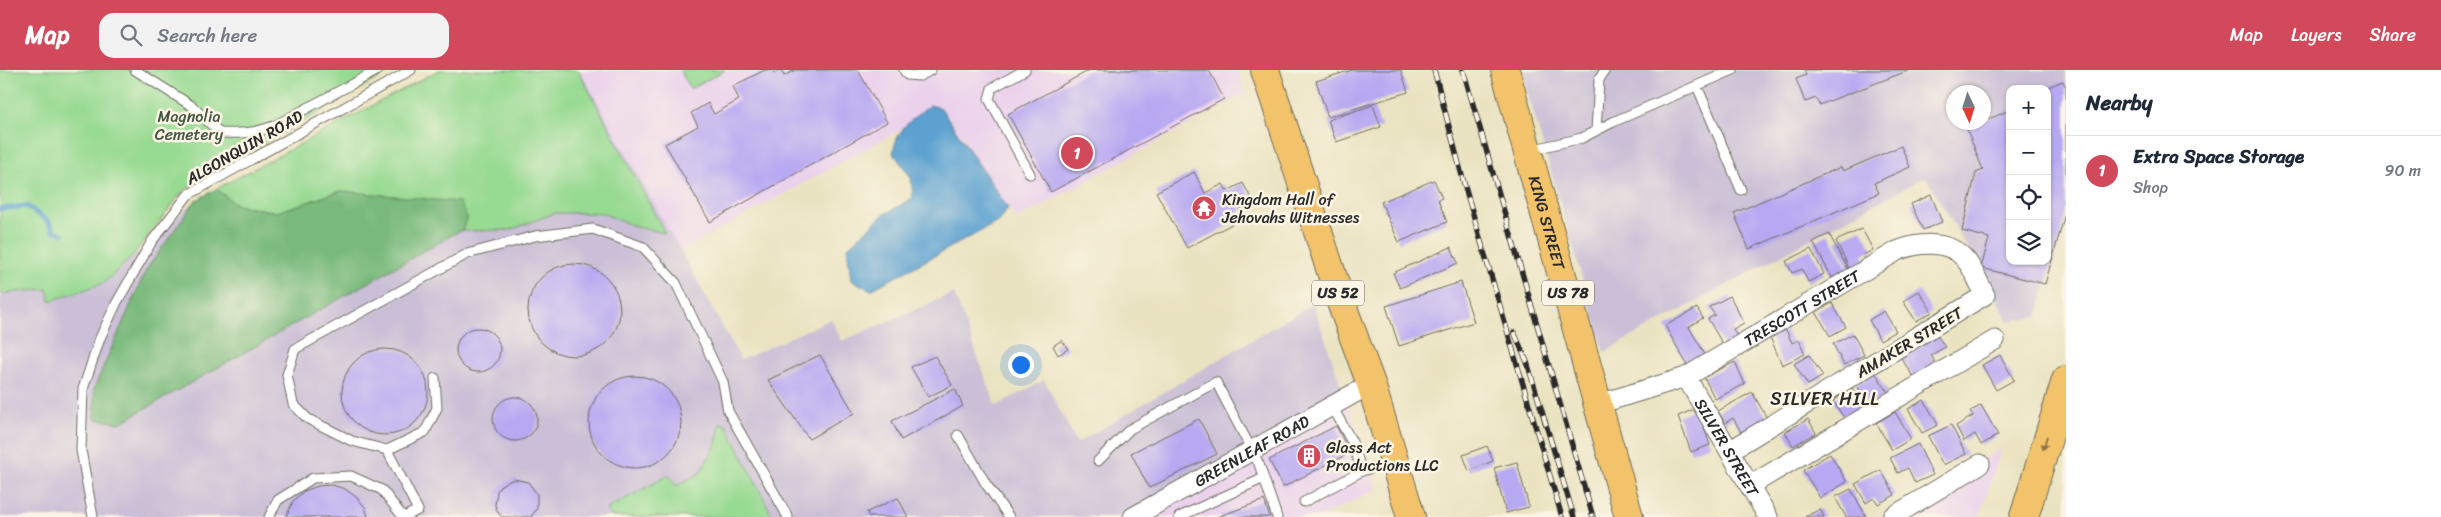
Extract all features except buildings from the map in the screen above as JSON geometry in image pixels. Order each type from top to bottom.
[{"type":"main road","name":"US 52","points":[[1265,70],[1342,305],[1371,384],[1411,517]]},
{"type":"main road","name":"KING STREET","points":[[1505,70],[1629,517]]},
{"type":"main road","points":[[2024,517],[2066,380]]},
{"type":"street","name":"TRESCOTT STREET","points":[[1599,404],[1686,377],[1897,251],[1910,246],[1934,245],[1954,250],[1964,258],[1985,295]]},
{"type":"street","name":"AMAKER STREET","points":[[1731,450],[1985,295]]},
{"type":"street","points":[[1751,485],[1995,340]]},
{"type":"street","name":"SILVER STREET","points":[[1686,377],[1731,450],[1768,517]]},
{"type":"street","name":"GREENLEAF ROAD","points":[[1141,515],[1371,384]]},
{"type":"street","points":[[1892,517],[1980,464]]},
{"type":"lane","points":[[135,70],[192,106],[220,133],[238,134],[257,132],[274,126],[378,70]]},
{"type":"lane","name":"ALGONQUIN ROAD","points":[[93,517],[81,450],[83,388],[100,338],[117,302],[152,241],[188,195],[411,70]]},
{"type":"lane","points":[[904,70],[907,75],[920,76],[931,70]]},
{"type":"lane","points":[[1025,70],[992,88],[989,99],[1030,174]]},
{"type":"lane","points":[[1596,131],[1599,80],[1605,70]]},
{"type":"lane","points":[[1528,151],[1582,138],[1733,70]]},
{"type":"lane","points":[[1697,86],[1741,190]]},
{"type":"lane","points":[[435,378],[438,408],[425,432],[387,450],[352,441],[308,418],[292,404],[287,375],[295,349],[467,254],[535,236],[593,229],[643,247],[676,283],[723,382],[728,411],[788,517]]},
{"type":"lane","points":[[1098,461],[1130,429],[1216,382],[1252,451],[1264,478],[1277,517]]},
{"type":"lane","points":[[1332,406],[1352,442],[1362,471]]},
{"type":"lane","points":[[958,435],[986,484],[1009,517]]},
{"type":"lane","points":[[269,517],[278,500],[313,478],[351,476],[382,490],[403,517],[418,510],[387,450]]},
{"type":"lane","points":[[1304,502],[1362,471],[1394,460]]},
{"type":"lane","points":[[1179,517],[1264,478]]},
{"type":"shaded area","points":[[439,70],[580,70],[741,360],[831,319],[842,341],[954,293],[996,406],[1044,380],[1077,443],[1313,304],[1346,399],[1133,517],[0,517],[0,294],[47,289],[50,301],[104,283],[195,201]]},
{"type":"shaded area","points":[[580,70],[1239,70],[1244,94],[1017,219],[942,108],[930,105],[902,129],[680,251]]},
{"type":"shaded area","points":[[1521,70],[2066,70],[2066,220],[2037,317],[2009,321],[1926,176],[1604,352]]},
{"type":"shaded area","points":[[1346,399],[1377,489],[1320,517],[1133,517]]},
{"type":"shaded area","points":[[2002,448],[1979,517],[1891,517]]},
{"type":"green space","name":"Magnolia Cemetery","points":[[0,70],[392,70],[183,191],[130,259],[104,283],[50,301],[47,289],[0,294]]},
{"type":"green space","points":[[439,70],[578,70],[665,233],[636,227],[602,213],[555,213],[510,230],[458,231],[341,191],[277,212],[237,205],[216,189]]},
{"type":"green space","points":[[680,70],[725,70],[690,89]]},
{"type":"green space","points":[[216,189],[237,205],[277,212],[341,191],[459,202],[467,217],[463,229],[120,423],[95,419],[94,388],[146,270],[195,201]]},
{"type":"green space","points":[[720,422],[727,426],[773,517],[612,517],[607,509],[669,475],[676,486],[700,473],[716,445]]},
{"type":"water","points":[[930,105],[941,108],[1008,208],[1000,221],[871,290],[851,280],[847,248],[883,215],[913,198],[911,177],[893,153],[901,131],[911,120]]},
{"type":"waterway","points":[[0,209],[27,206],[49,222],[54,231],[63,234]]},
{"type":"railway","points":[[1434,70],[1465,187],[1562,517]]},
{"type":"railway","points":[[1463,70],[1593,517]]},
{"type":"railway","points":[[1514,332],[1527,362],[1574,517]]},
{"type":"place","name":"Extra Space Storage","points":[[1077,153]]},
{"type":"place","name":"Kingdom Hall of Jehovahs Witnesses","points":[[1204,208]]},
{"type":"place","name":"Glass Act Productions LLC","points":[[1309,456]]},
{"type":"district","name":"SILVER HILL","points":[[1825,399]]}]
